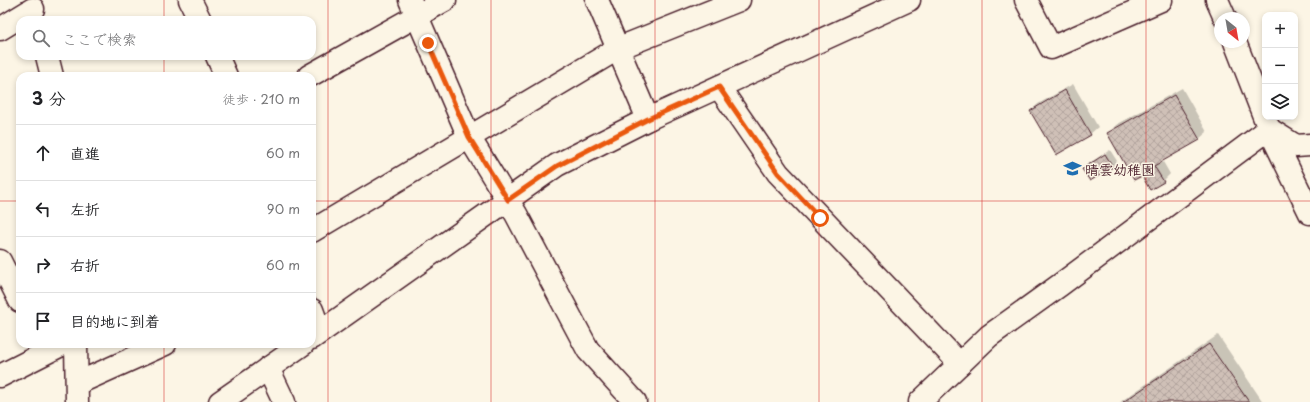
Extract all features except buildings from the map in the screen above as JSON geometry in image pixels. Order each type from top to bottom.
[{"type":"street","points":[[190,0],[198,16]]},
{"type":"street","points":[[315,72],[413,8],[445,0]]},
{"type":"street","points":[[597,0],[619,48],[648,119]]},
{"type":"street","points":[[316,229],[619,48],[739,0]]},
{"type":"street","points":[[316,335],[557,166],[648,119],[719,87],[886,5],[908,0]]},
{"type":"street","points":[[1026,0],[1051,48],[1149,2]]},
{"type":"street","points":[[1217,0],[1222,12]]},
{"type":"street","points":[[413,8],[469,137],[508,200],[588,350],[635,402]]},
{"type":"street","points":[[23,16],[34,10]]},
{"type":"street","points":[[0,29],[16,20]]},
{"type":"street","points":[[1237,48],[1269,129],[1310,213]]},
{"type":"street","points":[[48,60],[51,72]]},
{"type":"street","points":[[219,60],[224,72]]},
{"type":"street","points":[[719,87],[778,173],[960,364]]},
{"type":"street","points":[[1269,129],[1296,146],[1310,145]]},
{"type":"street","points":[[920,402],[989,336],[1269,129]]},
{"type":"street","points":[[0,261],[16,293]]},
{"type":"street","points":[[0,376],[48,348]]},
{"type":"street","points":[[76,348],[77,392],[159,348]]},
{"type":"street","points":[[220,402],[297,348]]},
{"type":"street","points":[[268,368],[284,402]]},
{"type":"place","name":"晴雲幼稚園","points":[[1072,169]]},
{"type":"route","points":[[428,43],[469,137],[508,200],[557,166],[648,119],[719,87],[778,173],[820,218]]}]
